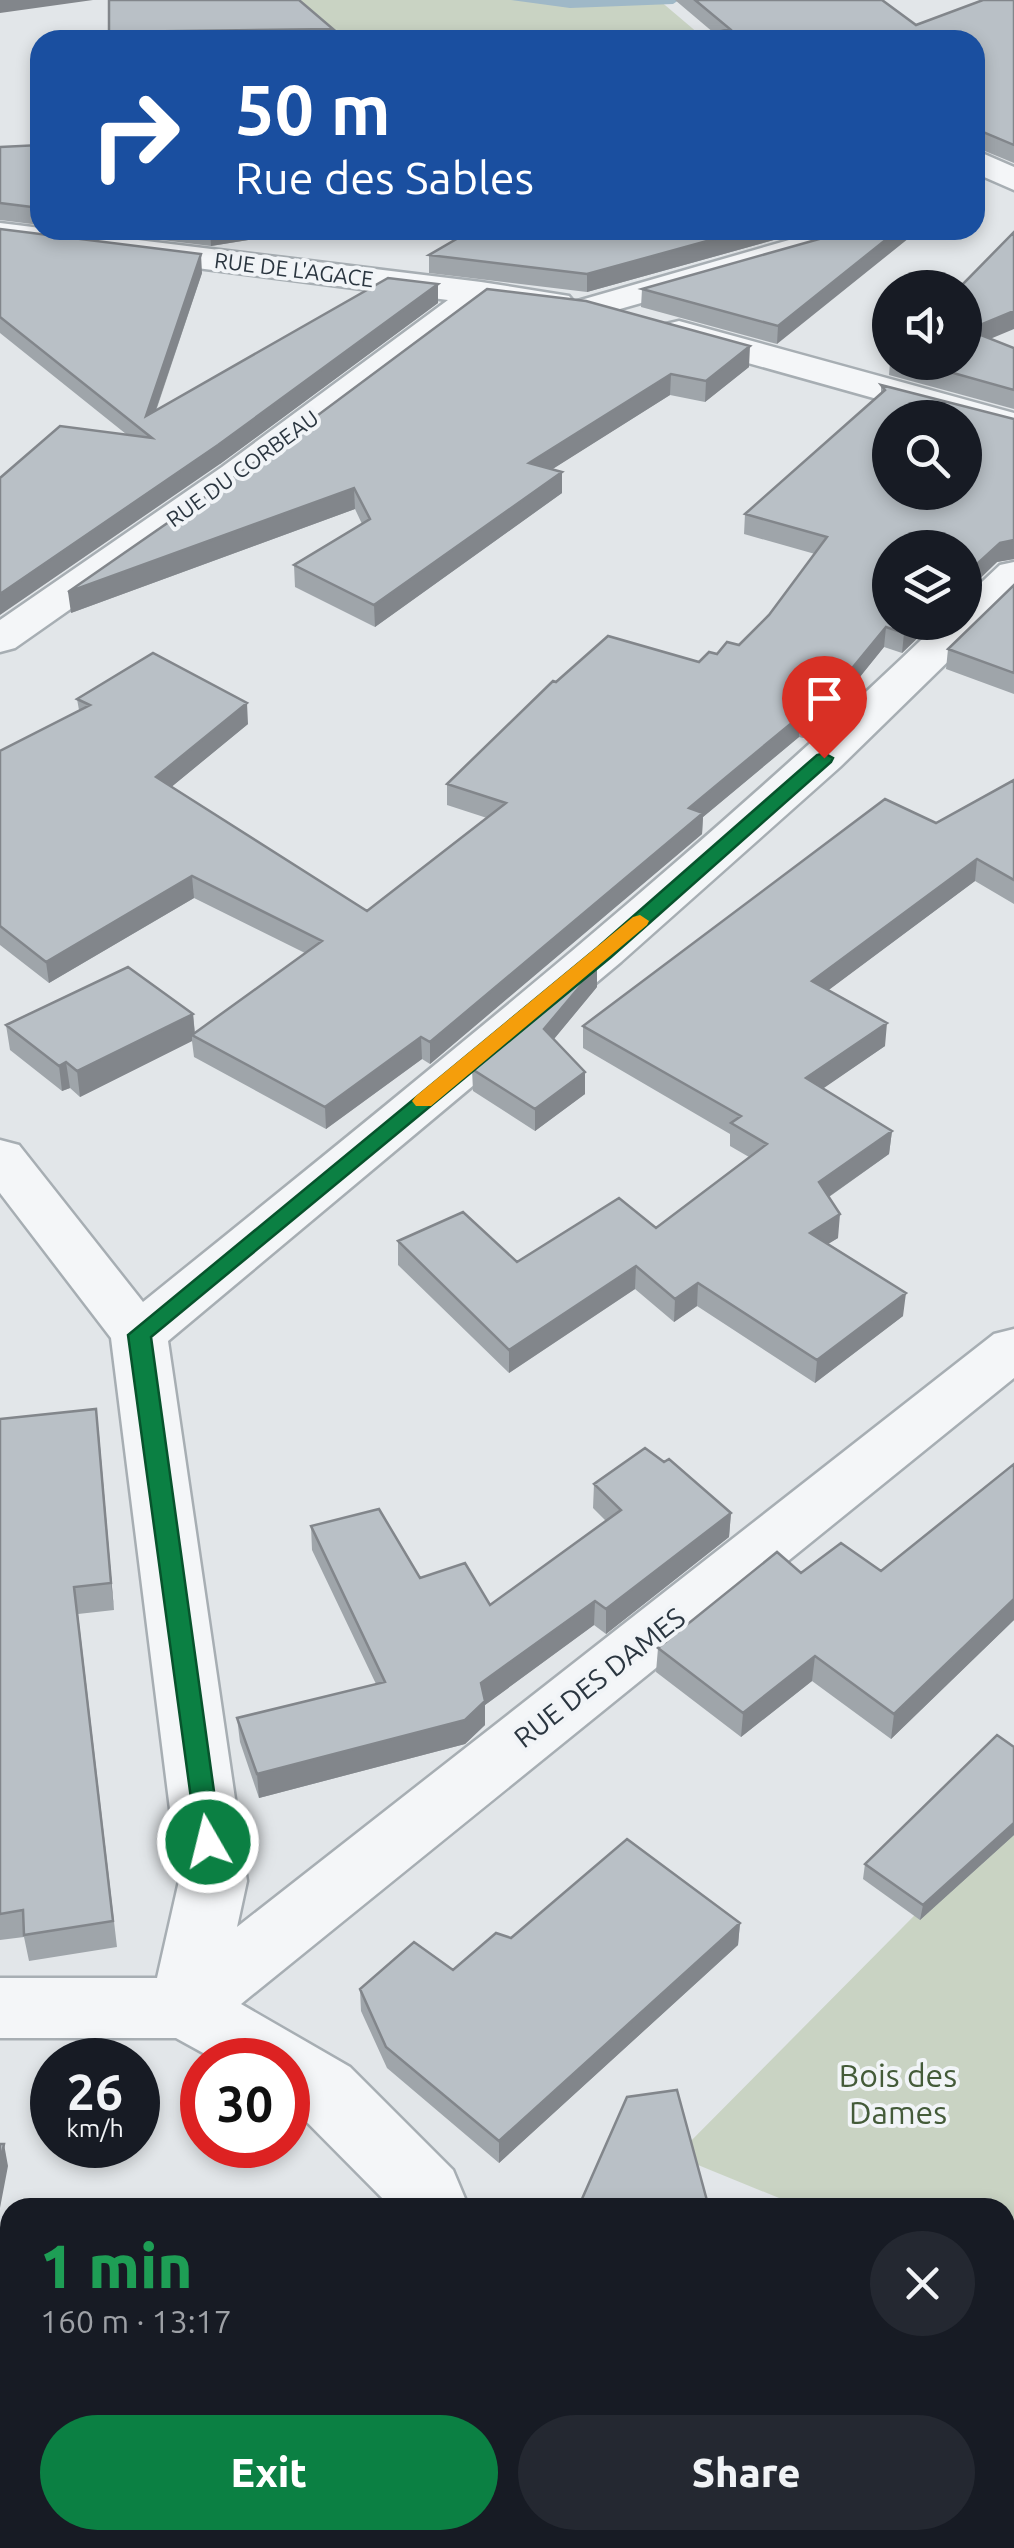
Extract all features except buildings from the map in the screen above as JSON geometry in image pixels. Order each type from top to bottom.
[{"type":"street","points":[[985,165],[1014,180]]},
{"type":"street","points":[[985,195],[1014,187]]},
{"type":"street","points":[[0,223],[30,222]]},
{"type":"street","name":"RUE DE L'AGACE","points":[[0,233],[30,237]]},
{"type":"street","name":"RUE DE L'AGACE","points":[[57,240],[588,307],[1014,424]]},
{"type":"street","name":"RUE DE L'AGACE","points":[[588,307],[826,240]]},
{"type":"street","name":"RUE DU CORBEAU","points":[[0,639],[236,475],[481,292]]},
{"type":"street","points":[[982,605],[1014,574]]},
{"type":"street","points":[[139,1335],[604,952],[824,758],[945,640]]},
{"type":"street","points":[[0,1156],[139,1335],[213,1881],[185,2008]]},
{"type":"street","name":"RUE DES DAMES","points":[[185,2008],[1014,1348]]},
{"type":"street","points":[[0,2008],[185,2008],[240,2038]]},
{"type":"street","points":[[310,2079],[326,2089],[429,2198]]},
{"type":"green space","points":[[301,0],[659,0],[694,30],[323,30]]},
{"type":"green space","name":"Bois des Dames","points":[[1014,1815],[1014,2198],[779,2198],[676,2156]]},
{"type":"waterway","points":[[517,0],[570,4],[673,0]]},
{"type":"slow traffic","points":[[423,1101],[640,921]]},
{"type":"route","points":[[208,1842],[139,1335],[604,952],[824,758]]}]
